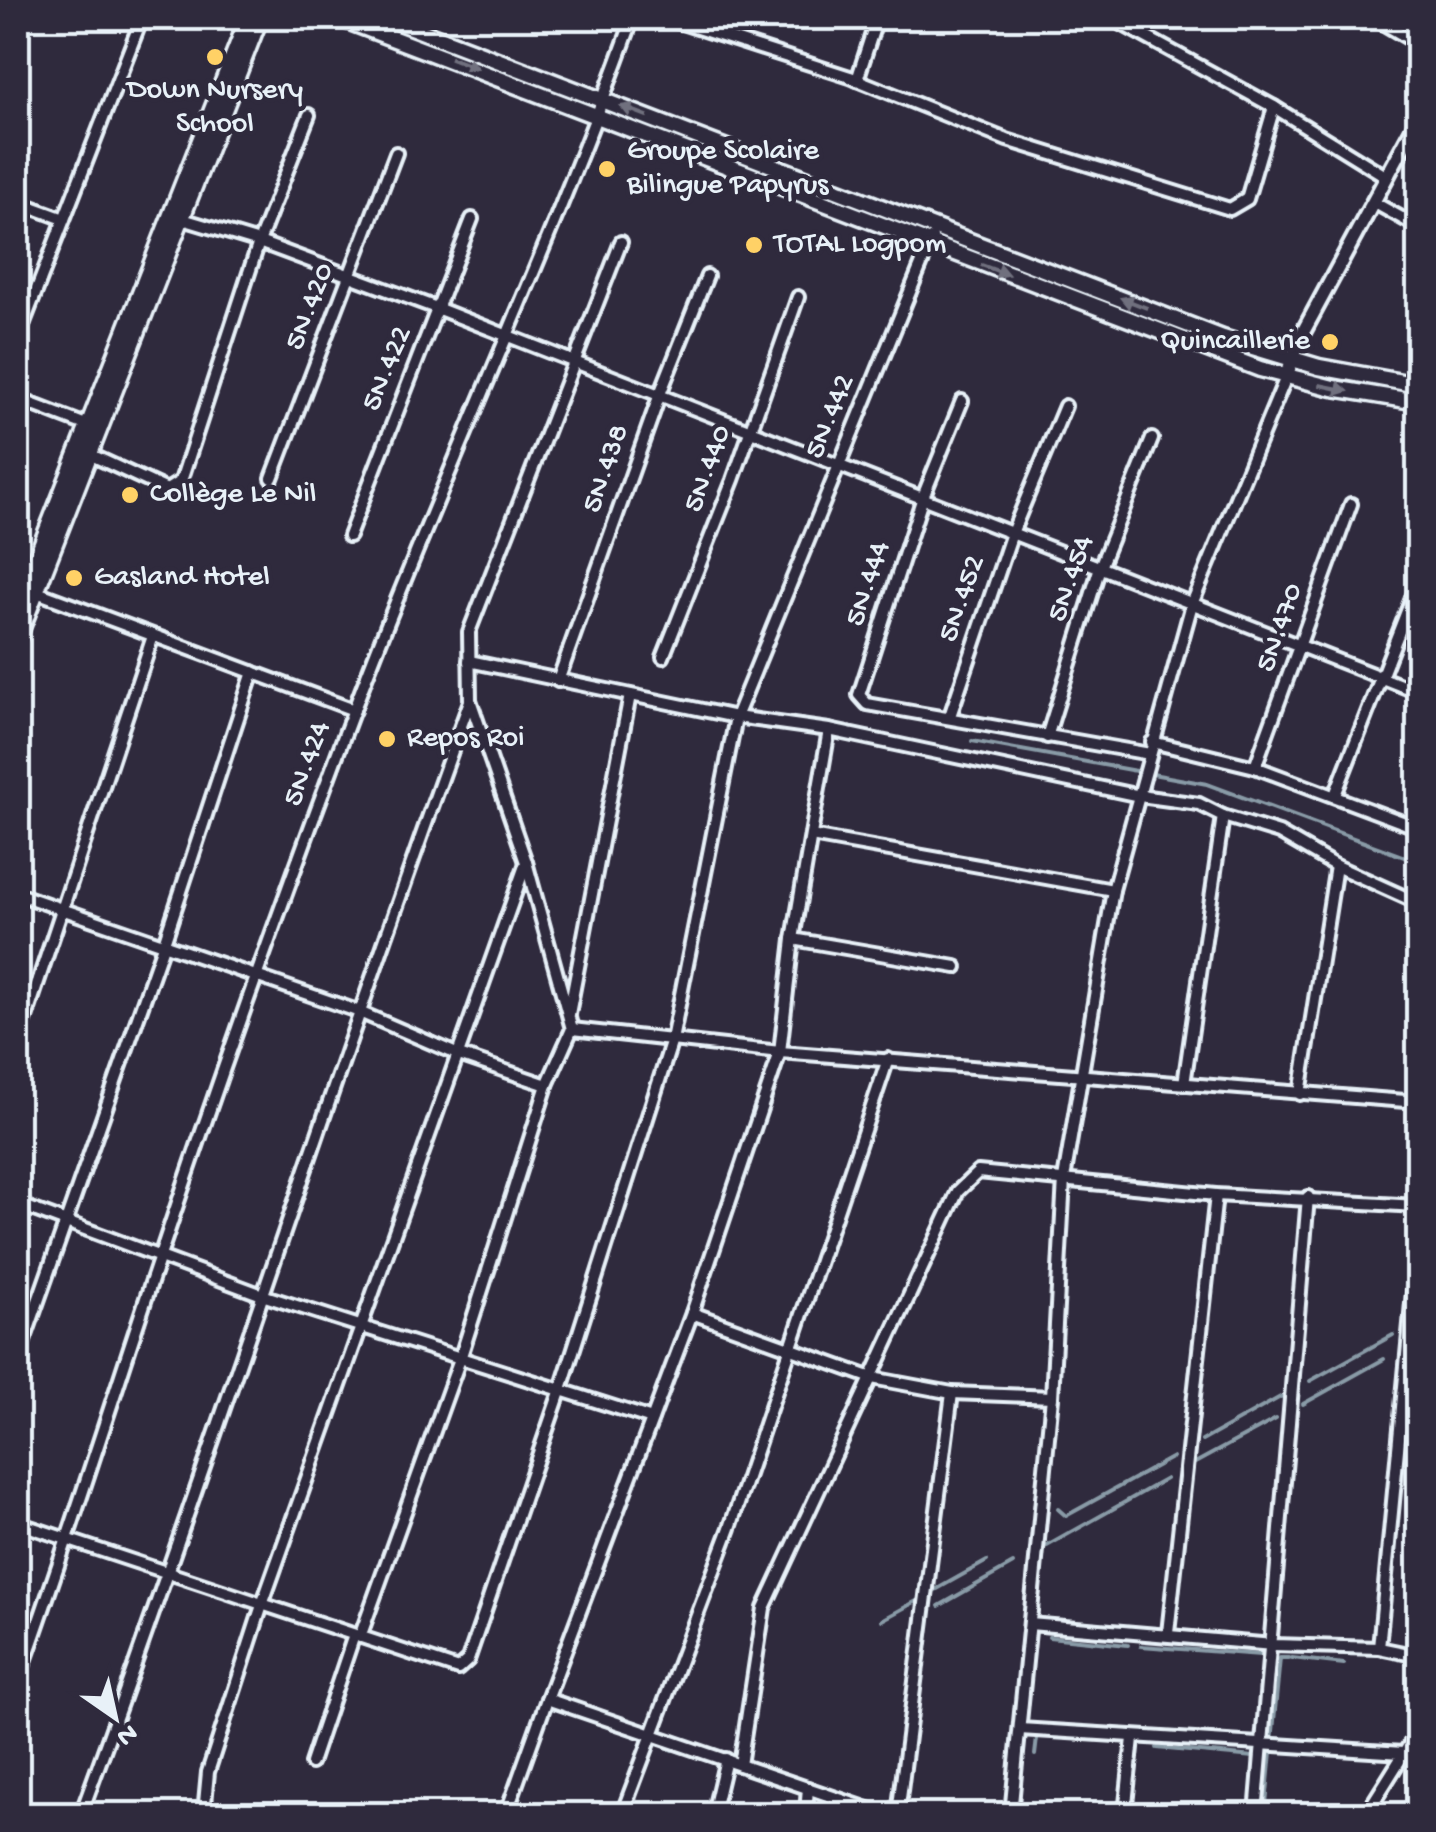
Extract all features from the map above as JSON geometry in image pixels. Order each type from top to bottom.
[{"type":"main road","points":[[18,604],[92,427],[248,18]]},
{"type":"main road","points":[[174,217],[260,18]]},
{"type":"main road","points":[[339,18],[1176,338],[1286,377],[1418,402]]},
{"type":"main road","points":[[387,18],[1183,322],[1291,360],[1418,385]]},
{"type":"main road","points":[[1176,338],[1183,322]]},
{"type":"main road","points":[[18,638],[88,454],[92,427]]},
{"type":"street","points":[[18,338],[142,18]]},
{"type":"street","name":"5N.424","points":[[18,1682],[68,1542],[160,1256],[354,710],[504,334],[604,100],[633,18]]},
{"type":"street","points":[[666,18],[857,80],[1008,140],[1230,210],[1247,198],[1274,107]]},
{"type":"street","points":[[857,80],[877,18]]},
{"type":"street","points":[[1111,18],[1274,107],[1387,178]]},
{"type":"street","points":[[1374,18],[1418,44]]},
{"type":"street","points":[[88,454],[167,490],[180,481],[259,242],[309,115]]},
{"type":"street","points":[[1011,1814],[1052,1396],[1064,1179],[1112,890],[1192,604],[1291,360],[1418,118]]},
{"type":"street","name":"5N.420","points":[[272,478],[396,152]]},
{"type":"street","points":[[18,202],[64,219]]},
{"type":"street","points":[[1374,202],[1418,226]]},
{"type":"street","points":[[174,217],[259,242],[439,308],[1418,692]]},
{"type":"street","name":"5N.422","points":[[349,536],[472,219]]},
{"type":"street","name":"5N.442","points":[[357,1638],[458,1669],[464,1666],[562,1389],[672,1040],[736,717],[937,226]]},
{"type":"street","points":[[311,1763],[461,1356],[547,1084],[572,1029],[526,862],[470,700],[469,661],[473,612],[621,242]]},
{"type":"street","name":"5N.438","points":[[558,681],[660,394],[707,276]]},
{"type":"street","name":"5N.440","points":[[662,657],[798,297]]},
{"type":"street","points":[[18,399],[92,427]]},
{"type":"street","name":"5N.444","points":[[950,716],[868,704],[859,694],[923,497],[962,401]]},
{"type":"street","name":"5N.452","points":[[950,716],[1012,533],[1064,406]]},
{"type":"street","name":"5N.454","points":[[1047,738],[1100,567],[1152,439]]},
{"type":"street","name":"5N.470","points":[[1255,767],[1351,504]]},
{"type":"street","points":[[1335,796],[1418,583]]},
{"type":"street","points":[[34,591],[354,710]]},
{"type":"street","points":[[18,1042],[153,636]]},
{"type":"street","points":[[469,661],[736,717],[830,730],[1198,804],[1222,816],[1279,833],[1336,866],[1418,903]]},
{"type":"street","points":[[18,1358],[164,943],[253,672]]},
{"type":"street","points":[[568,1016],[630,695]]},
{"type":"street","points":[[82,1814],[265,1296],[357,1012],[470,700]]},
{"type":"street","points":[[950,716],[1047,738],[1150,754]]},
{"type":"street","points":[[506,1814],[692,1313],[780,1052],[792,939],[830,730]]},
{"type":"street","points":[[1152,742],[1255,767],[1418,828]]},
{"type":"street","points":[[1184,1084],[1222,816]]},
{"type":"street","points":[[812,836],[1112,890]]},
{"type":"street","points":[[204,1814],[208,1772],[263,1602],[526,862]]},
{"type":"street","points":[[1300,1094],[1336,866]]},
{"type":"street","points":[[18,894],[357,1012],[459,1055],[547,1084]]},
{"type":"street","points":[[792,939],[956,967]]},
{"type":"street","points":[[572,1029],[780,1052],[1418,1102]]},
{"type":"street","points":[[622,1814],[792,1347],[888,1059]]},
{"type":"street","points":[[740,1764],[764,1608],[963,1182],[978,1172],[1216,1195],[1308,1197],[1418,1206]]},
{"type":"street","points":[[1168,1633],[1216,1195]]},
{"type":"street","points":[[1256,1814],[1308,1197]]},
{"type":"street","points":[[18,1204],[265,1296],[652,1419]]},
{"type":"street","points":[[1379,1648],[1414,1330],[1418,1240]]},
{"type":"street","points":[[692,1313],[872,1378],[952,1392],[1052,1396]]},
{"type":"street","points":[[898,1814],[952,1392]]},
{"type":"street","points":[[18,1523],[263,1602],[357,1638]]},
{"type":"street","points":[[1030,1624],[1273,1645],[1379,1648],[1418,1656]]},
{"type":"street","points":[[547,1699],[883,1814]]},
{"type":"street","points":[[1020,1729],[1403,1753],[1418,1763]]},
{"type":"street","points":[[1366,1814],[1418,1731]]},
{"type":"street","points":[[1125,1814],[1132,1738]]},
{"type":"street","points":[[713,1814],[726,1760]]},
{"type":"street","points":[[806,1814],[808,1788]]},
{"type":"waterway","points":[[972,741],[1207,784],[1418,862]]},
{"type":"waterway","points":[[1310,1381],[1393,1335]]},
{"type":"waterway","points":[[1303,1404],[1384,1359]]},
{"type":"waterway","points":[[1408,1377],[1418,1378]]},
{"type":"waterway","points":[[1202,1441],[1284,1395]]},
{"type":"waterway","points":[[1195,1463],[1276,1419]]},
{"type":"waterway","points":[[1058,1509],[1066,1516],[1173,1457]]},
{"type":"waterway","points":[[1047,1546],[1166,1479]]},
{"type":"waterway","points":[[930,1593],[987,1561]]},
{"type":"waterway","points":[[939,1606],[1013,1564]]},
{"type":"waterway","points":[[882,1620],[922,1598]]},
{"type":"waterway","points":[[1049,1637],[1128,1645]]},
{"type":"waterway","points":[[1141,1646],[1261,1655],[1265,1660]]},
{"type":"waterway","points":[[1265,1814],[1280,1658],[1289,1658]]},
{"type":"waterway","points":[[1292,1658],[1344,1664]]},
{"type":"waterway","points":[[1035,1755],[1037,1738]]},
{"type":"waterway","points":[[660,1744],[672,1750]]},
{"type":"waterway","points":[[1157,1748],[1254,1757]]},
{"type":"place","name":"Down Nursery School","points":[[215,57]]},
{"type":"place","name":"Groupe Scolaire Bilingue Papyrus","points":[[607,169]]},
{"type":"place","name":"TOTAL Logpom","points":[[754,245]]},
{"type":"place","name":"Quincaillerie","points":[[1330,342]]},
{"type":"place","name":"Collège Le Nil","points":[[130,495]]},
{"type":"place","name":"Gasland Hotel","points":[[74,578]]},
{"type":"place","name":"Repos Roi","points":[[387,739]]}]
